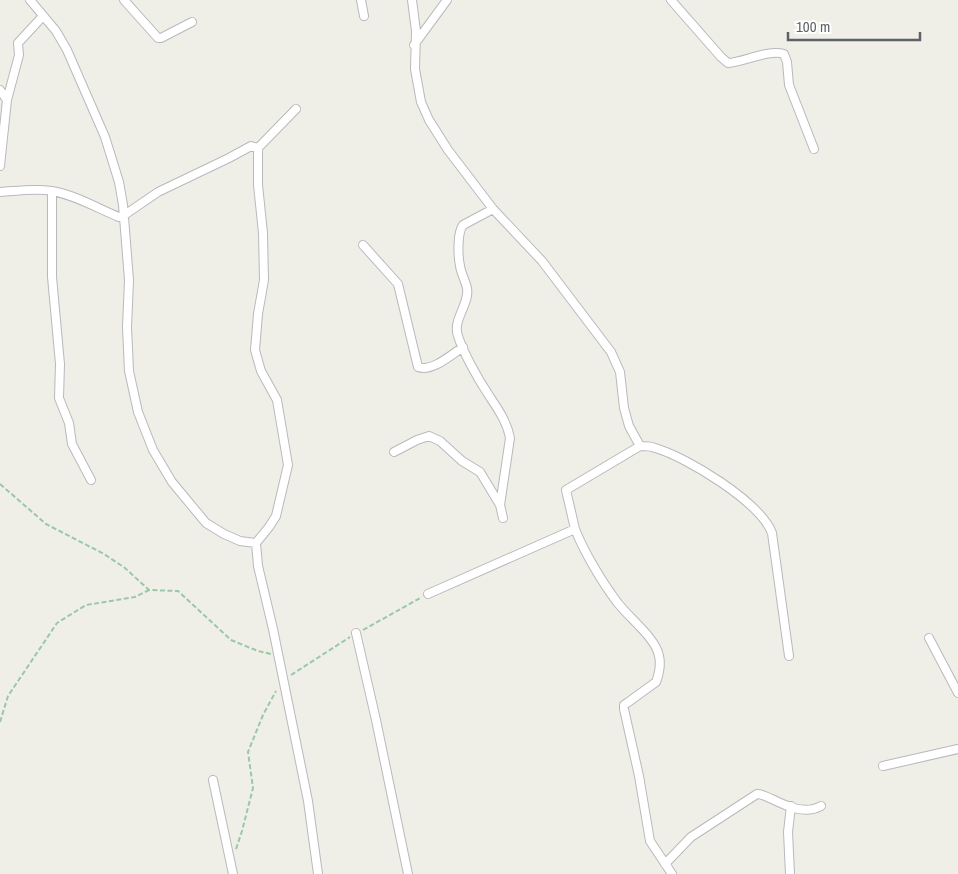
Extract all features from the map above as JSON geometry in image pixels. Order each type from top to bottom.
[{"type":"street","points":[[30,0],[67,50],[105,137],[119,182],[124,216],[129,280],[127,327],[129,371],[138,412],[150,442],[172,482],[206,523],[240,541],[256,543]]},
{"type":"street","points":[[124,0],[158,38],[192,22]]},
{"type":"street","points":[[361,0],[364,16]]},
{"type":"street","points":[[412,0],[416,30],[414,45],[415,69],[421,102],[429,120],[448,150],[493,209],[542,261],[611,352],[620,372],[624,408],[629,426],[640,446]]},
{"type":"street","points":[[414,45],[447,0]]},
{"type":"street","points":[[671,0],[728,63],[736,63],[777,52],[784,54],[788,62],[789,85],[814,149]]},
{"type":"street","points":[[0,166],[7,100],[19,55],[18,43],[43,16]]},
{"type":"street","points":[[0,90],[7,100]]},
{"type":"street","points":[[296,109],[258,148],[264,280],[258,314],[255,350],[261,371],[277,400],[288,465],[276,516],[256,543],[258,566],[308,801],[318,874]]},
{"type":"street","points":[[0,192],[52,191],[119,217],[124,216],[158,192],[177,182],[197,174],[251,146],[258,148]]},
{"type":"street","points":[[52,191],[52,277],[60,364],[58,398],[69,423],[72,444],[91,480]]},
{"type":"street","points":[[493,209],[463,225],[460,232],[460,266],[467,287],[467,293],[457,333],[487,392],[502,416],[510,438],[500,505]]},
{"type":"street","points":[[363,245],[398,284],[418,367],[423,368],[433,365],[463,347]]},
{"type":"street","points":[[394,452],[429,436],[440,441],[462,461],[480,472],[500,505],[503,518]]},
{"type":"street","points":[[672,874],[650,841],[639,776],[624,709],[624,705],[656,682],[659,655],[654,644],[616,601],[580,543],[566,490],[640,446],[654,447],[668,453],[721,482],[745,500],[769,526],[772,533],[789,656]]},
{"type":"street","points":[[428,594],[575,529]]},
{"type":"street","points":[[356,633],[408,874]]},
{"type":"street","points":[[929,638],[958,693]]},
{"type":"street","points":[[883,766],[958,749]]},
{"type":"street","points":[[213,780],[233,874]]},
{"type":"street","points":[[665,864],[691,837],[757,794],[762,794],[773,800],[809,811],[820,806]]},
{"type":"street","points":[[790,874],[788,832],[791,806]]},
{"type":"path","points":[[0,484],[46,524],[104,554],[125,568],[149,590]]},
{"type":"path","points":[[0,722],[8,696],[57,623],[86,605],[135,597],[149,590],[178,591],[231,640],[258,651],[278,656]]},
{"type":"path","points":[[231,861],[242,832],[253,788],[248,752],[263,716],[283,679]]}]
